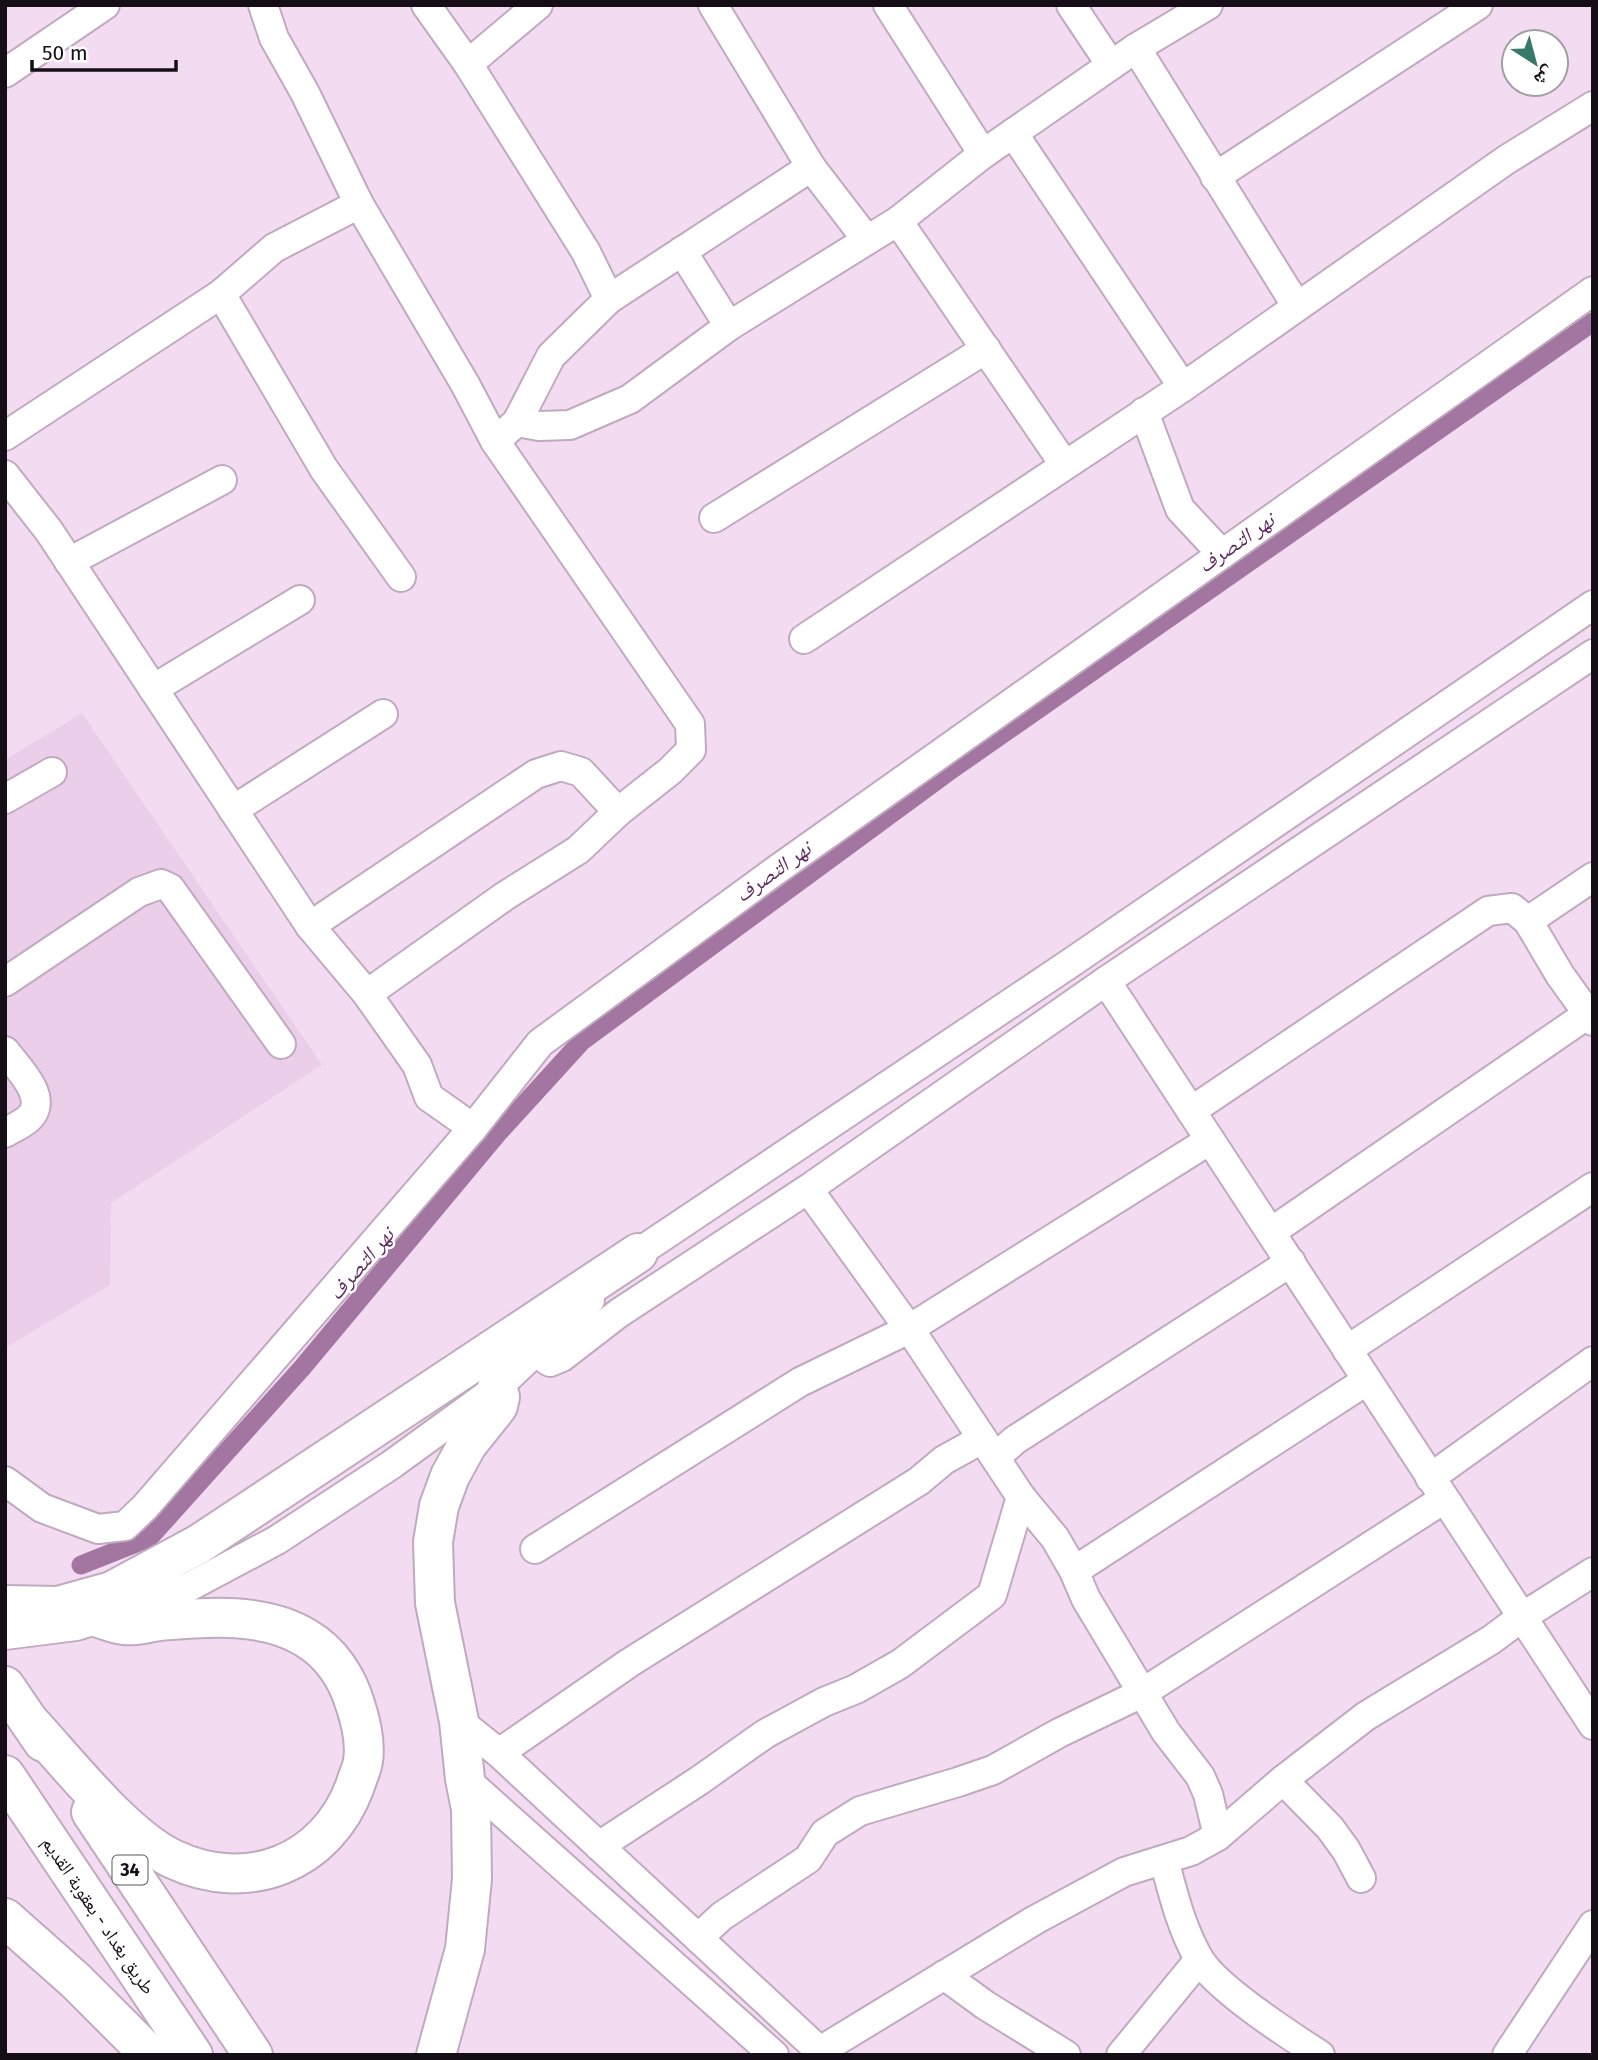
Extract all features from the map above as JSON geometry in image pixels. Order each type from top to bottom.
[{"type":"highway","points":[[5,1605],[58,1606],[112,1591],[199,1544],[638,1253]]},
{"type":"highway","points":[[436,2055],[466,1937],[472,1879],[471,1809],[459,1721],[435,1603],[433,1542],[439,1506],[450,1476],[467,1446],[498,1406],[500,1397],[497,1388]]},
{"type":"highway","points":[[28,1720],[114,1813],[141,1837],[172,1859],[211,1872],[235,1875],[272,1870],[302,1855],[333,1827],[349,1801],[363,1762],[362,1727],[351,1689],[334,1661],[306,1638],[281,1626],[244,1619],[125,1625],[87,1622]]},
{"type":"highway","name":"34","points":[[5,1686],[253,2055]]},
{"type":"highway","name":"طريق بغداد - بعقوبة القديم","points":[[5,1774],[193,2055]]},
{"type":"highway","points":[[5,1918],[76,1981],[150,2055]]},
{"type":"street","points":[[5,73],[105,5]]},
{"type":"street","points":[[263,5],[274,38],[305,93],[359,204],[465,384],[495,441],[690,724],[691,750],[578,850],[505,896],[367,994]]},
{"type":"street","points":[[426,5],[468,64],[586,252],[609,299]]},
{"type":"street","points":[[468,64],[538,5]]},
{"type":"street","points":[[713,5],[811,167],[867,240]]},
{"type":"street","points":[[888,5],[983,154]]},
{"type":"street","points":[[1070,5],[1111,65]]},
{"type":"street","points":[[517,422],[539,426],[570,425],[630,399],[729,326],[898,221],[983,154],[1111,65],[1208,5]]},
{"type":"street","points":[[1215,177],[1448,13],[1478,5]]},
{"type":"street","points":[[1136,48],[1296,305]]},
{"type":"street","points":[[804,639],[1183,387],[1296,305],[1506,160],[1593,106]]},
{"type":"street","points":[[1013,133],[1183,387]]},
{"type":"street","points":[[495,441],[517,422],[551,356],[609,299],[811,167]]},
{"type":"street","points":[[5,436],[220,295],[274,248],[359,204]]},
{"type":"street","points":[[898,221],[1064,464]]},
{"type":"street","points":[[682,251],[729,326]]},
{"type":"street","points":[[5,1481],[42,1508],[87,1525],[98,1529],[125,1526],[145,1507],[473,1128],[540,1043],[786,863],[1593,291]]},
{"type":"street","points":[[220,295],[324,468],[401,577]]},
{"type":"street","points":[[714,518],[986,349]]},
{"type":"street","points":[[1144,412],[1180,509],[1222,554]]},
{"type":"street","points":[[5,475],[69,562],[310,926],[367,994],[417,1065],[429,1097],[473,1128]]},
{"type":"street","points":[[69,562],[222,480]]},
{"type":"street","points":[[153,689],[300,600]]},
{"type":"street","points":[[5,1635],[87,1622],[144,1605],[189,1587],[277,1540],[391,1465],[497,1388],[638,1253],[1075,960],[1593,606]]},
{"type":"street","points":[[535,1352],[550,1362],[562,1357],[619,1313],[808,1189],[1106,982],[1593,654]]},
{"type":"street","points":[[233,810],[383,714]]},
{"type":"street","points":[[310,926],[536,774],[561,765],[581,772],[618,812]]},
{"type":"street","points":[[5,799],[52,772]]},
{"type":"street","points":[[1528,920],[1593,877]]},
{"type":"street","points":[[5,982],[139,892],[161,884],[170,888],[281,1044]]},
{"type":"street","points":[[1191,1111],[1488,911],[1512,908],[1528,920],[1560,975],[1590,1017],[1270,1232]]},
{"type":"street","points":[[1106,982],[1593,1725]]},
{"type":"street","points":[[5,1051],[36,1094],[35,1107],[30,1117],[5,1133]]},
{"type":"street","points":[[535,1549],[800,1382],[909,1329],[1210,1140]]},
{"type":"street","points":[[1347,1350],[1593,1187]]},
{"type":"street","points":[[808,1189],[909,1329],[1021,1497],[1055,1538],[1086,1599],[1142,1693],[1166,1732],[1200,1776],[1208,1794],[1218,1836]]},
{"type":"street","points":[[499,1753],[629,1663],[919,1481],[944,1460],[989,1448],[1026,1433],[1291,1262]]},
{"type":"street","points":[[698,1938],[722,1916],[808,1859],[825,1833],[860,1811],[958,1783],[993,1770],[1059,1733],[1142,1693],[1437,1488],[1593,1361]]},
{"type":"street","points":[[1074,1571],[1366,1381]]},
{"type":"street","points":[[599,1846],[765,1734],[900,1664],[992,1595],[1021,1497]]},
{"type":"street","points":[[459,1721],[499,1753],[822,2053],[1035,1920],[1124,1872],[1191,1851],[1218,1836],[1283,1780],[1366,1716],[1491,1640],[1593,1572]]},
{"type":"street","points":[[465,1779],[767,2048],[783,2017]]},
{"type":"street","points":[[1283,1780],[1330,1828],[1361,1878]]},
{"type":"street","points":[[1164,1860],[1180,1917],[1199,1960],[1223,1986],[1320,2055]]},
{"type":"street","points":[[1507,2055],[1593,1924]]},
{"type":"street","points":[[1122,2055],[1199,1960]]},
{"type":"street","points":[[944,1975],[985,2005],[1066,2055]]},
{"type":"shaded area","points":[[82,713],[322,1065],[111,1203],[110,1285],[5,1348],[5,760]]},
{"type":"waterway","name":"نهر التصرف","points":[[81,1565],[149,1538],[302,1368],[499,1132],[582,1041],[948,772],[1593,322]]}]
